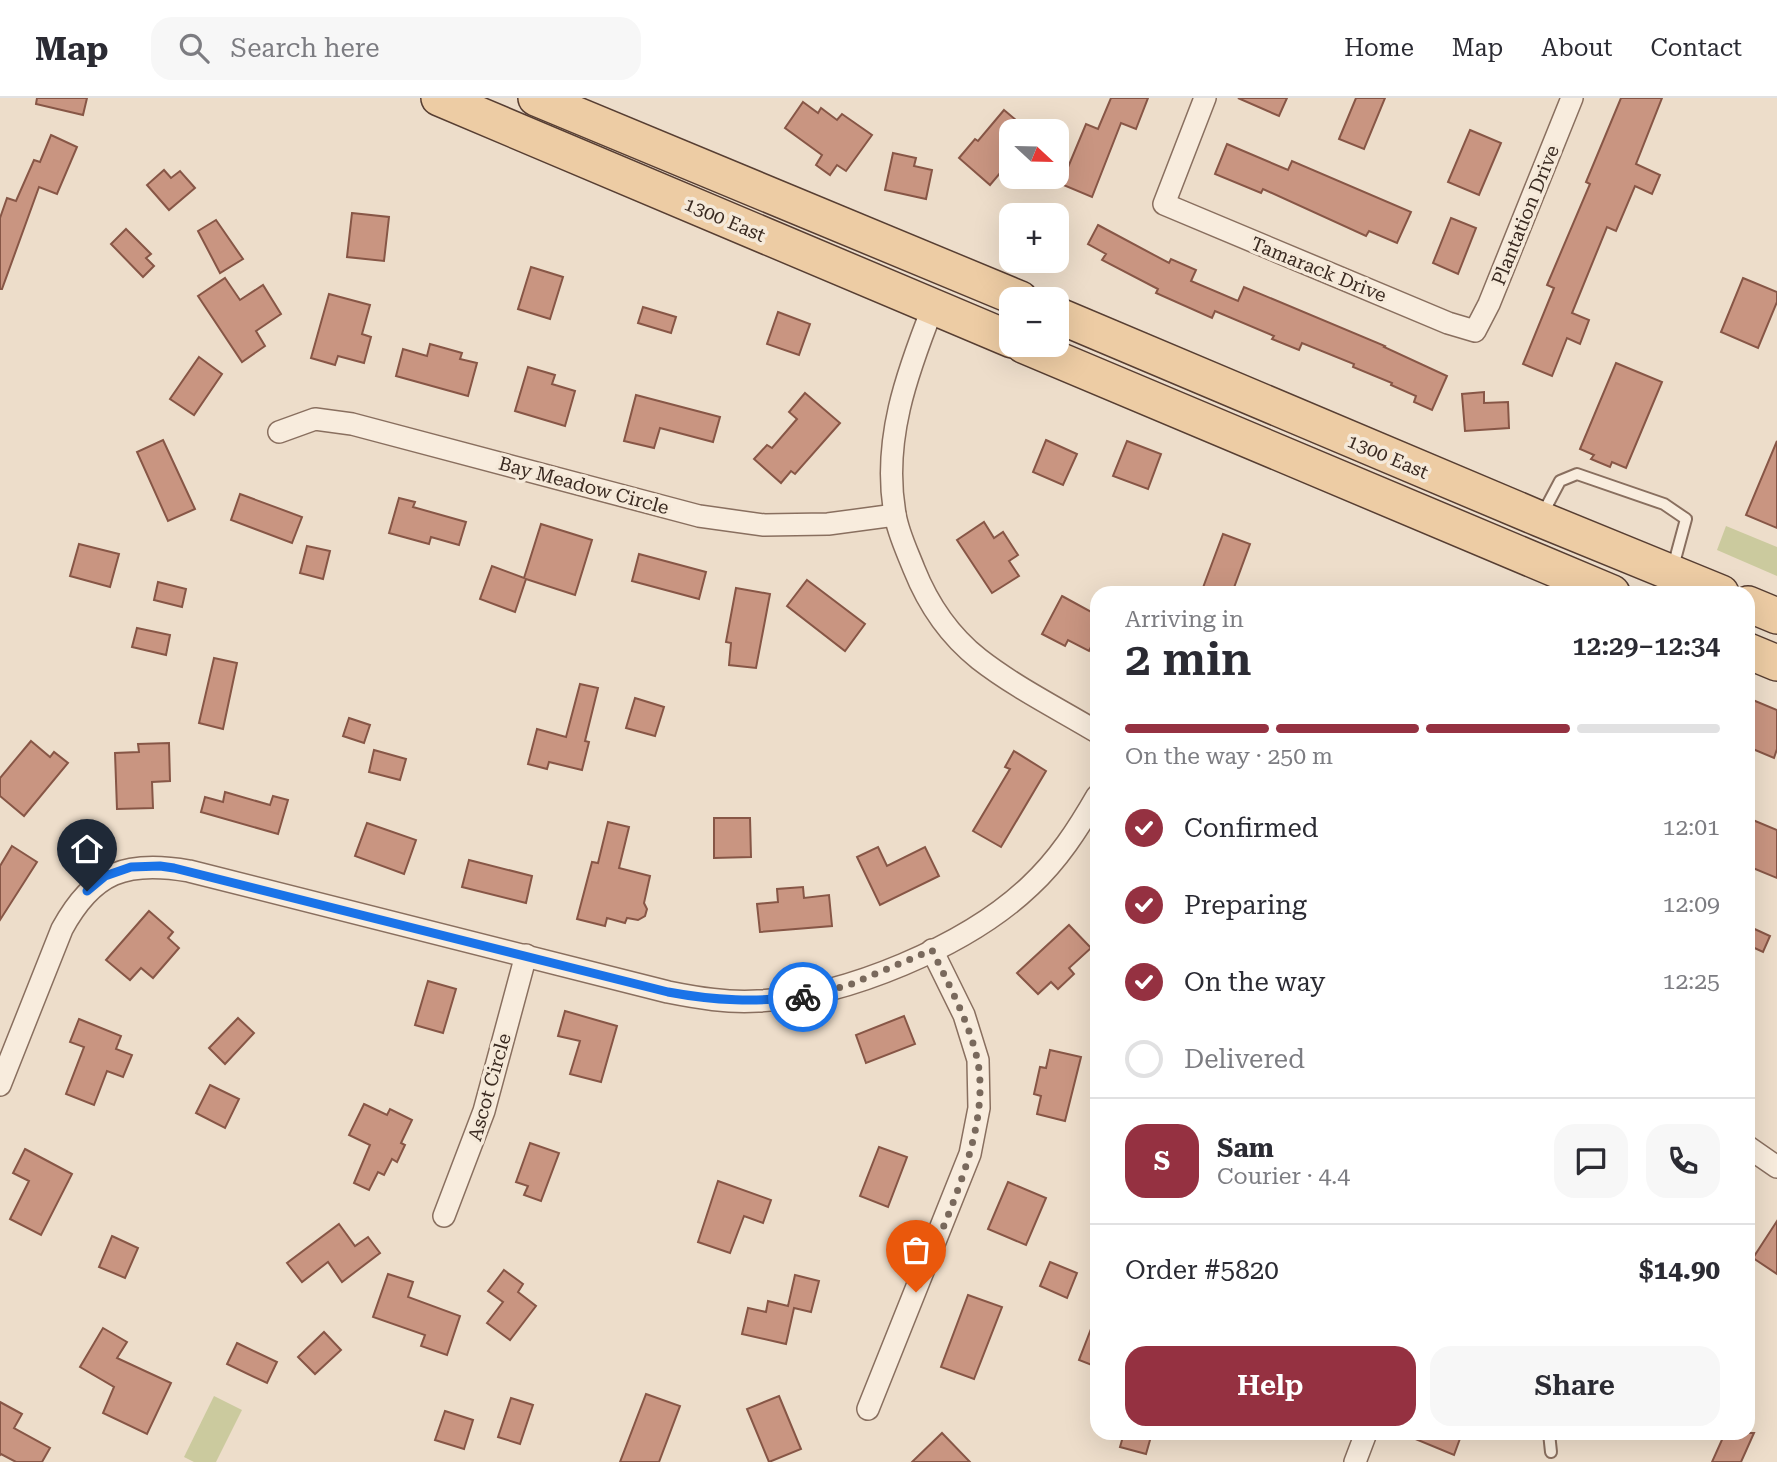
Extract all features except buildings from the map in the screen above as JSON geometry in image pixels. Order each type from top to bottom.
[{"type":"main road","name":"1300 East","points":[[439,98],[999,335]]},
{"type":"main road","name":"1300 East","points":[[536,98],[999,290]]},
{"type":"main road","points":[[933,307],[946,295],[960,293],[999,307]]},
{"type":"main road","name":"1300 East","points":[[1069,319],[1704,586]]},
{"type":"main road","points":[[1069,334],[1133,348]]},
{"type":"main road","name":"1300 East","points":[[1052,357],[1595,586]]},
{"type":"main road","points":[[1755,607],[1777,616]]},
{"type":"main road","points":[[1755,654],[1777,663]]},
{"type":"street","name":"Tamarack Drive","points":[[1205,98],[1164,204],[1448,323],[1475,331]]},
{"type":"street","name":"Plantation Drive","points":[[1475,331],[1489,304],[1572,98]]},
{"type":"street","points":[[933,307],[900,399],[893,437],[891,476],[895,515],[918,580],[953,634],[978,658],[1090,728]]},
{"type":"street","name":"Bay Meadow Circle","points":[[279,432],[315,419],[352,424],[699,516],[764,525],[828,524],[895,515]]},
{"type":"street","points":[[0,1085],[62,929],[73,909],[87,891],[105,876],[131,867],[160,866],[189,871],[668,992],[707,999],[757,1002],[804,997],[849,985],[932,950],[983,922],[1030,887],[1069,845],[1090,808]]},
{"type":"street","points":[[868,1409],[970,1154],[979,1108],[978,1060],[964,1015],[932,950]]},
{"type":"street","name":"Ascot Circle","points":[[444,1216],[484,1111],[526,955]]},
{"type":"street","points":[[1755,1152],[1777,1167]]},
{"type":"street","points":[[1355,1462],[1363,1440]]},
{"type":"lane","points":[[1540,519],[1560,481],[1577,474],[1664,504],[1686,519],[1671,573]]},
{"type":"lane","points":[[1550,1440],[1551,1452]]},
{"type":"green space","points":[[1726,526],[1777,547],[1777,576],[1717,550]]},
{"type":"green space","points":[[214,1396],[242,1410],[216,1462],[194,1462],[184,1457]]},
{"type":"way so far","points":[[803,997],[849,985],[932,950],[964,1015],[978,1060],[979,1108],[970,1154],[916,1292]]},
{"type":"route","points":[[87,891],[105,876],[131,867],[160,866],[189,871],[668,992],[707,999],[757,1002],[803,997]]}]
